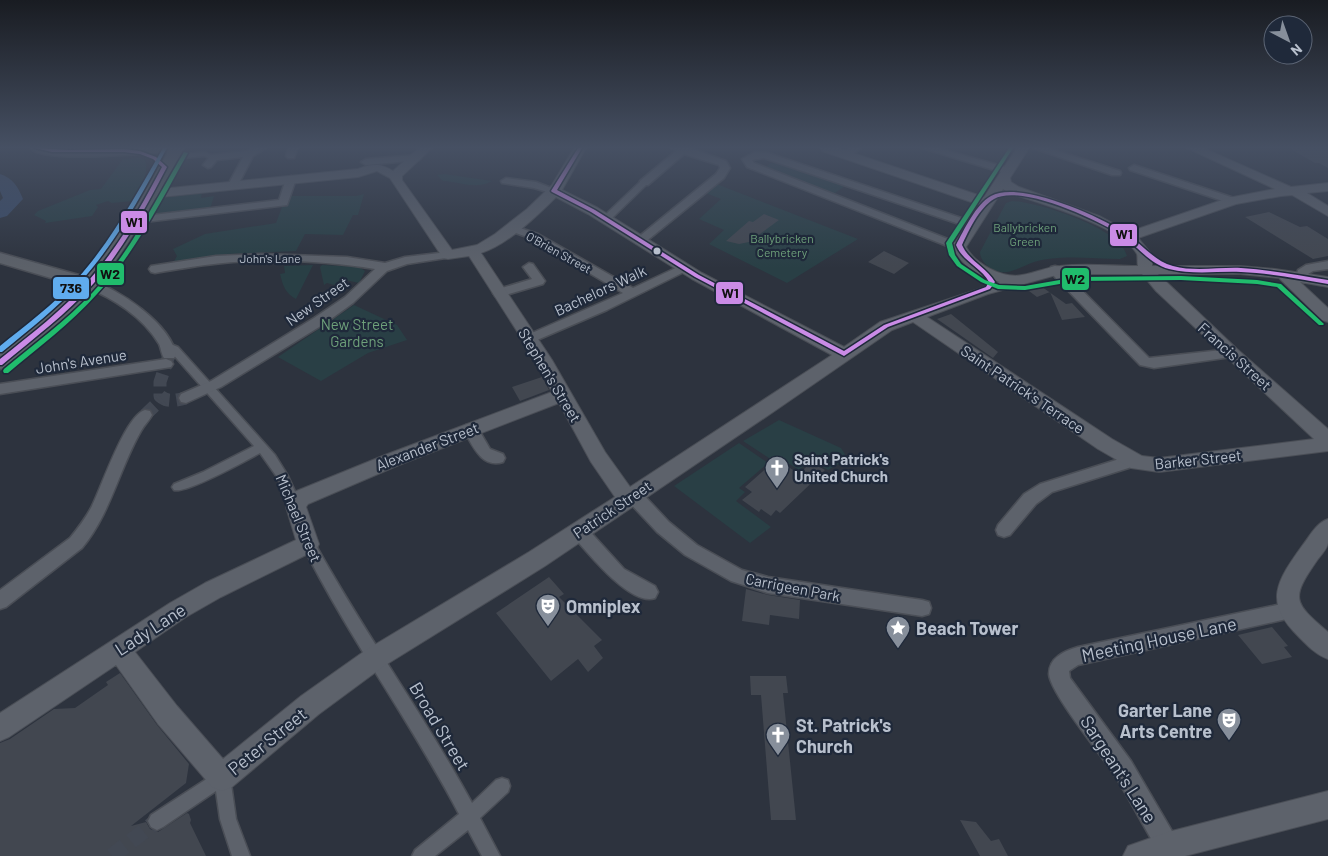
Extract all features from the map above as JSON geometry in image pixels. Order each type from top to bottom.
[{"type":"main road","points":[[0,362],[68,306],[89,284],[136,220],[154,188]]},
{"type":"main road","points":[[0,258],[68,276],[89,284]]},
{"type":"street","points":[[151,194],[206,188]]},
{"type":"street","points":[[136,220],[283,203],[288,188]]},
{"type":"street","points":[[401,188],[414,209],[448,254],[473,251],[489,244],[511,228],[556,188]]},
{"type":"street","points":[[543,188],[554,191],[606,219],[684,269],[844,354]]},
{"type":"street","points":[[606,219],[639,188]]},
{"type":"street","points":[[640,241],[705,188]]},
{"type":"street","points":[[806,188],[959,247],[965,257],[985,271],[1006,279],[1023,279]]},
{"type":"street","points":[[836,200],[851,188]]},
{"type":"street","points":[[860,188],[972,225]]},
{"type":"street","points":[[952,188],[989,201],[1008,193],[1028,195]]},
{"type":"street","points":[[959,247],[998,188]]},
{"type":"street","points":[[1010,188],[1028,195]]},
{"type":"street","points":[[1194,188],[1233,201]]},
{"type":"street","points":[[1285,188],[1328,211]]},
{"type":"street","points":[[1128,237],[1233,201],[1319,188]]},
{"type":"street","name":"Francis Street","points":[[1028,195],[1096,219],[1128,237],[1161,288],[1328,440]]},
{"type":"street","points":[[1328,197],[1325,201],[1328,211]]},
{"type":"street","name":"O'Brien Street","points":[[511,228],[534,236],[632,293]]},
{"type":"street","name":"Stephen's Street","points":[[473,251],[564,394],[598,457],[630,497]]},
{"type":"street","name":"New Street","points":[[186,398],[208,388],[341,306],[360,291],[378,271],[405,261],[448,254]]},
{"type":"street","name":"John's Lane","points":[[155,269],[213,260],[262,257],[347,261],[386,267]]},
{"type":"street","name":"Patrick Street","points":[[375,658],[506,579],[762,411],[873,333],[914,315],[983,291],[1055,270],[1144,261],[1183,269],[1240,270],[1328,282]]},
{"type":"street","points":[[1302,278],[1302,273],[1306,270],[1328,265]]},
{"type":"street","points":[[499,293],[540,281],[529,267]]},
{"type":"street","name":"Bachelors Walk","points":[[530,339],[684,269]]},
{"type":"street","points":[[1055,270],[1145,362],[1158,363],[1231,353]]},
{"type":"street","points":[[983,291],[992,282],[985,271]]},
{"type":"street","points":[[1284,275],[1328,317]]},
{"type":"street","points":[[89,284],[125,302],[139,314],[168,355]]},
{"type":"street","name":"Saint Patrick's Terrace","points":[[914,315],[1132,461]]},
{"type":"street","name":"Michael Street","points":[[168,355],[174,349],[262,447],[282,476],[296,507],[308,544],[328,582],[375,658]]},
{"type":"street","name":"John's Avenue","points":[[0,389],[168,355]]},
{"type":"street","name":"Alexander Street","points":[[296,507],[301,498],[312,493],[564,394]]},
{"type":"street","points":[[0,601],[72,546],[83,535],[134,428],[145,415]]},
{"type":"street","points":[[471,429],[485,453],[497,458]]},
{"type":"street","name":"Barker Street","points":[[1004,530],[1021,509],[1043,489],[1132,461],[1159,465],[1328,444]]},
{"type":"street","points":[[178,487],[230,464],[262,447]]},
{"type":"street","name":"Carrigeen Park","points":[[630,497],[691,550],[737,576],[768,585],[922,608]]},
{"type":"street","points":[[1328,528],[1294,577],[1287,599],[1291,610],[1328,648]]},
{"type":"street","points":[[579,531],[618,574],[649,592]]},
{"type":"street","name":"Lady Lane","points":[[0,728],[199,597],[308,544]]},
{"type":"street","name":"Meeting House Lane","points":[[1068,694],[1060,679],[1058,670],[1062,663],[1071,658],[1291,610]]},
{"type":"street","points":[[119,649],[159,706],[222,777],[228,819],[241,856]]},
{"type":"street","name":"Peter Street","points":[[157,821],[222,777],[310,705],[375,658]]},
{"type":"street","name":"Broad Street","points":[[375,658],[446,772],[490,856]]},
{"type":"street","name":"Sargeant's Lane","points":[[1068,694],[1123,769],[1168,846]]},
{"type":"street","points":[[422,856],[470,817],[502,786]]},
{"type":"street","points":[[1138,856],[1168,846],[1328,805]]},
{"type":"green space","points":[[140,188],[132,201],[112,203],[108,201],[96,205],[98,207],[92,216],[45,223],[46,221],[34,215],[38,211],[90,190]]},
{"type":"green space","name":"Ballybricken Cemetery","points":[[708,188],[727,188],[858,239],[787,283],[709,244],[724,230],[699,219],[721,199],[703,192]]},
{"type":"green space","points":[[814,188],[842,188],[832,195]]},
{"type":"green space","points":[[202,193],[201,198],[214,196],[211,206],[205,210],[153,216],[162,198]]},
{"type":"green space","points":[[364,194],[358,215],[353,215],[343,235],[305,234],[296,251],[227,254],[173,263],[177,256],[173,249],[205,234],[276,223],[282,207],[286,207],[289,196],[356,196]]},
{"type":"green space","name":"Ballybricken Green","points":[[1012,201],[1040,206],[1077,218],[1110,236],[1121,246],[1127,256],[1120,259],[1055,258],[1034,262],[1009,272],[994,270],[984,262],[980,252],[1006,203]]},
{"type":"green space","points":[[313,265],[296,299],[283,286],[280,274],[285,273],[284,266]]},
{"type":"green space","points":[[322,265],[359,267],[365,271],[359,283],[341,279],[334,285],[327,283],[324,285],[320,267]]},
{"type":"green space","name":"New Street Gardens","points":[[354,305],[397,325],[407,340],[368,353],[321,381],[278,357]]},
{"type":"green space","points":[[779,420],[841,448],[848,459],[828,470],[811,460],[799,470],[787,463],[778,464],[743,441]]},
{"type":"green space","points":[[739,443],[768,463],[739,488],[745,492],[736,501],[771,527],[750,543],[674,486]]},
{"type":"building","points":[[1269,212],[1300,227],[1307,226],[1328,239],[1328,256],[1313,259],[1245,217]]},
{"type":"building","points":[[764,214],[779,220],[749,242],[739,244],[726,241],[749,221],[753,222]]},
{"type":"building","points":[[884,251],[909,263],[894,274],[868,262]]},
{"type":"building","points":[[1038,284],[1049,292],[1037,297],[1025,288]]},
{"type":"building","points":[[1050,293],[1066,304],[1072,303],[1085,317],[1062,320]]},
{"type":"building","points":[[951,314],[998,352],[993,358],[937,319]]},
{"type":"building","points":[[542,377],[549,390],[520,401],[512,387]]},
{"type":"building","name":"Saint Patrick's United Church","points":[[811,462],[825,470],[780,513],[776,510],[771,516],[761,509],[759,512],[742,500],[752,492],[745,487],[771,464],[779,470],[784,464],[799,474]]},
{"type":"building","name":"Omniplex","points":[[549,577],[564,594],[559,597],[602,640],[594,646],[603,658],[588,672],[578,659],[551,681],[496,613]]},
{"type":"building","points":[[746,589],[800,600],[799,619],[770,615],[769,625],[742,621]]},
{"type":"building","points":[[1272,627],[1288,646],[1284,647],[1292,657],[1262,664],[1238,635]]},
{"type":"building","points":[[120,673],[157,725],[189,764],[186,783],[131,826],[146,822],[150,829],[158,832],[187,813],[206,856],[0,856],[0,743],[10,739],[54,709],[75,708],[108,685],[106,682]]},
{"type":"building","name":"St. Patrick's Church","points":[[750,676],[786,676],[788,693],[783,693],[796,820],[771,820],[761,695],[751,695]]},
{"type":"building","points":[[960,820],[976,822],[991,841],[999,839],[1008,856],[980,856]]},
{"type":"waterway","points":[[0,212],[13,199],[8,188]]},
{"type":"tunnel","points":[[169,355],[160,382],[160,396],[169,400],[186,398]]},
{"type":"tunnel","points":[[145,415],[162,399]]},
{"type":"tunnel","points":[[112,856],[157,821]]},
{"type":"transit line","name":"736","points":[[0,350],[41,316],[80,279],[105,248],[143,188]]},
{"type":"transit line","name":"W1","points":[[0,363],[40,331],[91,282],[126,235],[153,188]]},
{"type":"transit line","name":"W2","points":[[6,371],[64,323],[96,292],[133,242],[166,188]]},
{"type":"transit line","name":"W1","points":[[556,188],[554,191],[593,211],[697,276],[844,354],[886,326],[988,288],[992,282],[989,276],[965,256],[959,245],[985,204],[995,196],[1007,194],[1042,199],[1100,221],[1126,236],[1152,257],[1169,267],[1196,271],[1252,271],[1328,282]]},
{"type":"transit line","name":"W2","points":[[985,188],[949,243],[952,255],[959,265],[983,281],[998,287],[1025,288],[1077,279],[1181,278],[1257,282],[1279,285],[1321,324]]},
{"type":"place","name":"Saint Patrick's United Church","points":[[777,489]]},
{"type":"place","name":"Omniplex","points":[[548,627]]},
{"type":"place","name":"Beach Tower","points":[[898,649]]},
{"type":"place","name":"Garter Lane Arts Centre","points":[[1229,741]]},
{"type":"place","name":"St. Patrick's Church","points":[[778,756]]}]
